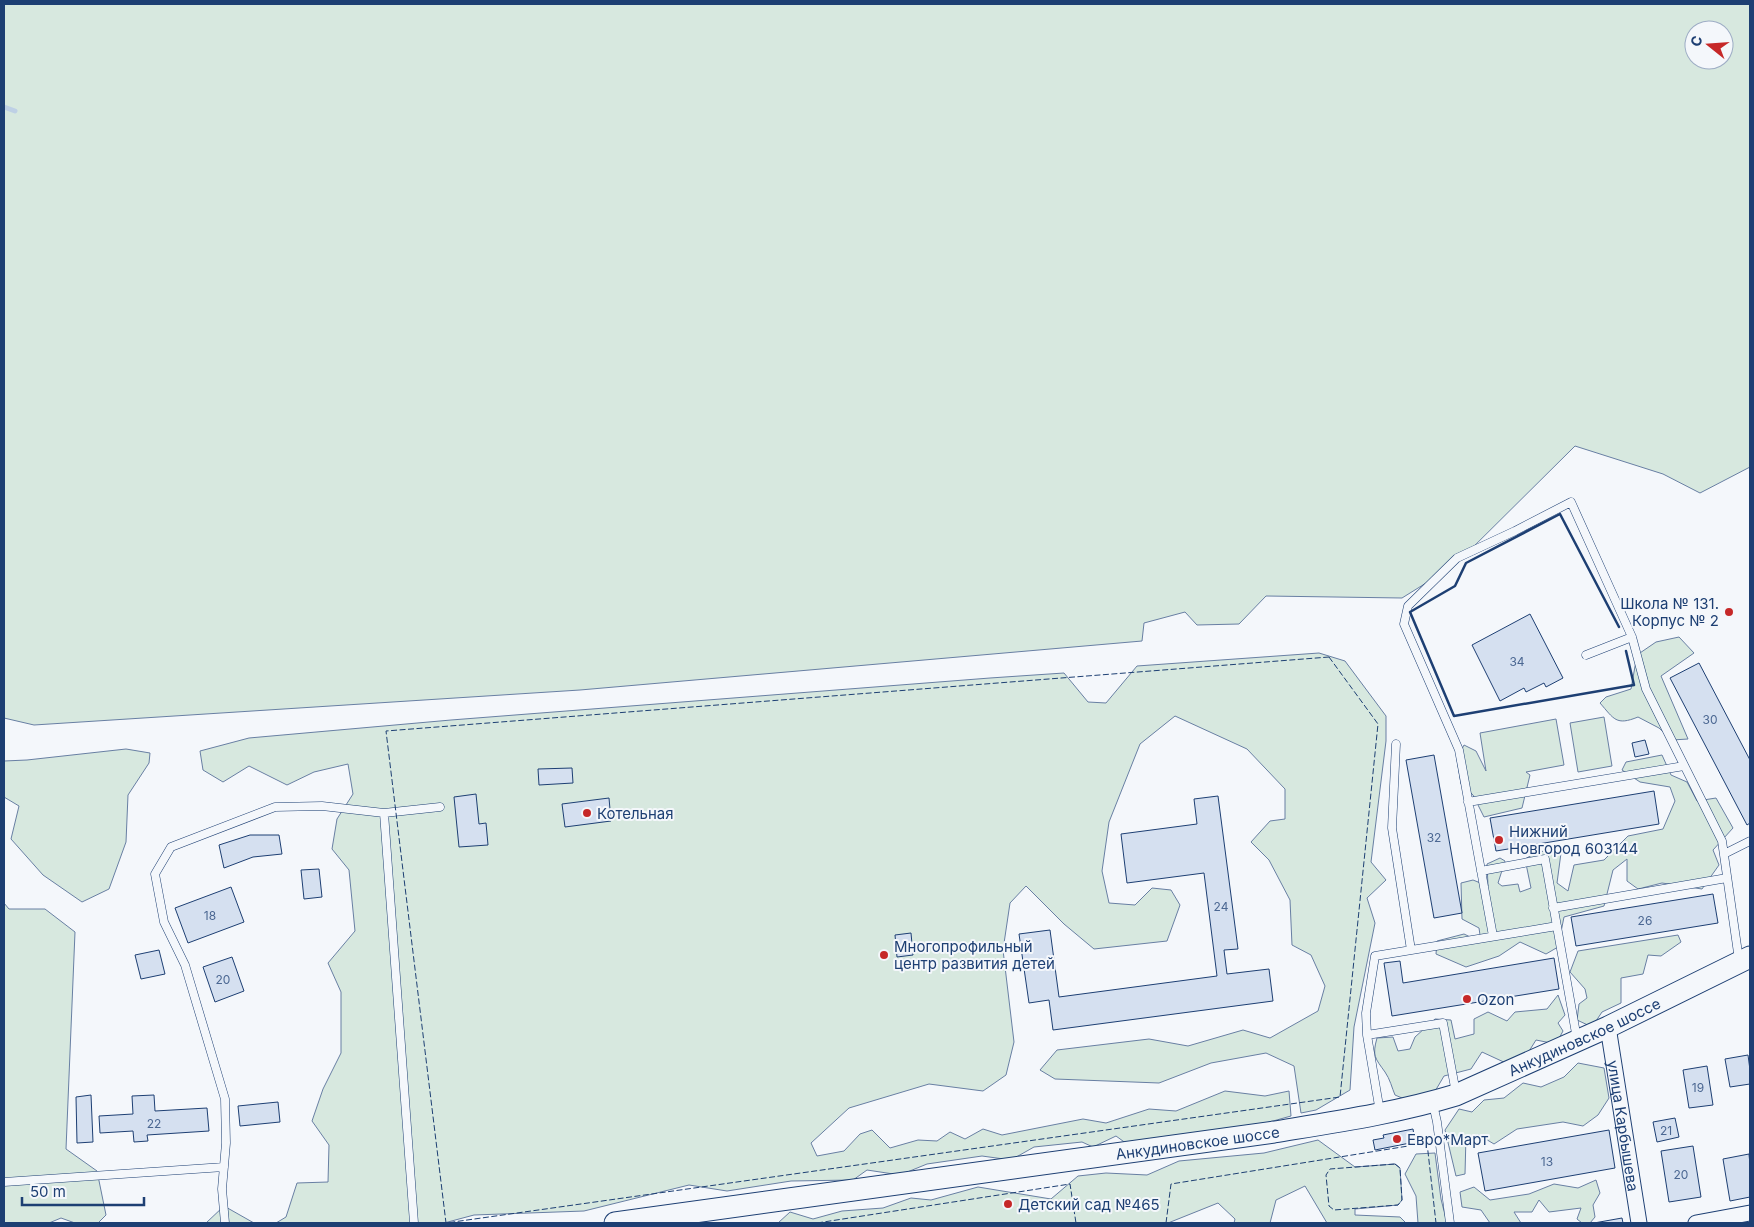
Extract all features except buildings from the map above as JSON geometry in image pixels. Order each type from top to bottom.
[{"type":"street","name":"Анкудиновское шоссе","points":[[615,1223],[1274,1132],[1380,1114],[1432,1102],[1456,1095],[1608,1027],[1745,959]]},
{"type":"street","name":"улица Карбышева","points":[[1608,1027],[1639,1223]]},
{"type":"street","points":[[1696,1223],[1750,1213]]},
{"type":"lane","points":[[1493,936],[1459,750],[1404,624],[1408,606],[1457,558],[1571,502],[1632,637],[1646,689],[1722,841],[1727,878],[1745,959]]},
{"type":"lane","points":[[1586,655],[1632,637]]},
{"type":"lane","points":[[1396,744],[1392,828],[1411,950]]},
{"type":"lane","points":[[1468,802],[1684,766]]},
{"type":"lane","points":[[225,1223],[222,1189],[226,1143],[224,1099],[185,965],[164,922],[155,874],[171,847],[275,807],[322,806],[384,813],[440,807]]},
{"type":"lane","points":[[384,813],[414,1223]]},
{"type":"lane","points":[[1724,854],[1750,841]]},
{"type":"lane","points":[[1481,871],[1545,859],[1577,1041]]},
{"type":"lane","points":[[1553,908],[1727,878]]},
{"type":"lane","points":[[1380,1114],[1367,1035],[1366,1013],[1375,956],[1557,926]]},
{"type":"lane","points":[[1367,1035],[1443,1023],[1456,1095]]},
{"type":"lane","points":[[1432,1102],[1437,1122],[1450,1223]]},
{"type":"lane","points":[[4,1182],[224,1167]]},
{"type":"shaded area","points":[[4,4],[1750,4],[1750,467],[1700,493],[1663,474],[1575,446],[1455,565],[1402,598],[1266,596],[1239,624],[1197,625],[1185,612],[1144,623],[1142,641],[580,690],[34,725],[4,718]]},
{"type":"shaded area","points":[[1679,637],[1694,653],[1661,676],[1688,739],[1672,740],[1659,728],[1638,717],[1620,721],[1612,717],[1600,703],[1606,697],[1631,689],[1637,655],[1656,642]]},
{"type":"shaded area","name":"Многопрофильный центр развития детей","points":[[1319,653],[1345,661],[1386,716],[1386,741],[1371,862],[1386,880],[1367,898],[1375,923],[1354,1027],[1350,1090],[1316,1110],[1301,1113],[1294,1066],[1266,1053],[1211,1063],[1159,1083],[1055,1079],[1040,1070],[1057,1050],[1149,1039],[1188,1046],[1243,1030],[1270,1038],[1318,1011],[1325,986],[1311,955],[1292,945],[1290,900],[1269,860],[1251,842],[1270,821],[1285,819],[1285,789],[1247,749],[1175,716],[1140,744],[1109,822],[1102,871],[1109,903],[1135,905],[1152,888],[1171,890],[1180,905],[1167,941],[1094,949],[1064,924],[1026,886],[1010,903],[1003,950],[1014,1042],[1006,1075],[983,1091],[929,1084],[849,1108],[811,1143],[817,1156],[844,1151],[860,1134],[872,1130],[890,1148],[918,1140],[937,1141],[950,1132],[965,1139],[983,1129],[1002,1135],[1083,1119],[1106,1123],[1149,1109],[1176,1111],[1225,1091],[1265,1096],[1289,1091],[1291,1116],[1266,1123],[1127,1144],[1116,1136],[1093,1147],[1082,1142],[1034,1147],[1011,1160],[982,1156],[927,1164],[900,1175],[867,1170],[853,1180],[791,1181],[727,1191],[689,1185],[584,1211],[474,1215],[444,1223],[276,1223],[286,1217],[297,1183],[328,1182],[329,1145],[312,1121],[323,1089],[341,1053],[341,992],[328,963],[355,931],[349,870],[332,849],[337,819],[353,794],[348,764],[314,772],[287,785],[249,766],[223,782],[203,770],[200,751],[249,738],[451,720],[1064,673],[1088,702],[1106,703],[1137,666]]},
{"type":"shaded area","points":[[1604,717],[1612,766],[1578,772],[1570,723]]},
{"type":"shaded area","points":[[1556,719],[1564,765],[1526,772],[1530,775],[1522,808],[1484,817],[1473,795],[1461,784],[1457,759],[1464,745],[1476,751],[1486,771],[1480,733]]},
{"type":"shaded area","points":[[126,749],[150,753],[149,763],[128,795],[126,842],[109,889],[82,902],[43,875],[11,839],[19,806],[4,797],[4,761]]},
{"type":"shaded area","points":[[1662,755],[1671,775],[1687,782],[1697,801],[1716,798],[1733,828],[1713,850],[1719,865],[1702,889],[1662,883],[1638,889],[1627,881],[1627,859],[1613,870],[1604,906],[1564,917],[1558,947],[1546,954],[1520,942],[1499,956],[1466,967],[1436,954],[1437,941],[1464,934],[1481,942],[1479,928],[1462,919],[1461,883],[1473,880],[1488,886],[1487,864],[1500,858],[1505,861],[1498,883],[1502,886],[1518,884],[1520,892],[1531,888],[1525,859],[1539,851],[1561,853],[1557,883],[1568,891],[1574,865],[1604,860],[1628,836],[1663,829],[1675,801],[1670,787],[1640,782],[1622,770],[1626,762]]},
{"type":"shaded area","points":[[4,903],[9,909],[45,909],[75,932],[66,1149],[97,1171],[106,1215],[98,1223],[75,1223],[61,1218],[49,1223],[4,1223]]},
{"type":"shaded area","points":[[1678,935],[1681,942],[1661,956],[1648,955],[1643,974],[1621,978],[1621,1003],[1602,1012],[1592,1027],[1577,1020],[1579,1004],[1587,998],[1585,989],[1570,972],[1578,951]]},
{"type":"shaded area","points":[[1558,995],[1565,1015],[1558,1023],[1563,1031],[1556,1044],[1536,1040],[1526,1056],[1508,1064],[1482,1052],[1471,1069],[1444,1076],[1434,1093],[1409,1101],[1395,1095],[1388,1078],[1375,1056],[1377,1038],[1393,1037],[1398,1051],[1410,1049],[1415,1037],[1435,1019],[1451,1020],[1455,1039],[1474,1034],[1474,1019],[1488,1012],[1507,1021],[1515,1012],[1547,1009]]},
{"type":"shaded area","points":[[1578,1063],[1604,1068],[1609,1098],[1598,1115],[1583,1126],[1563,1122],[1517,1129],[1494,1144],[1479,1135],[1466,1136],[1465,1174],[1456,1176],[1445,1130],[1459,1109],[1472,1112],[1484,1100],[1504,1098],[1523,1083],[1541,1087],[1564,1077]]},
{"type":"shaded area","points":[[1318,1140],[1355,1167],[1395,1164],[1400,1168],[1402,1200],[1398,1205],[1355,1209],[1355,1215],[1400,1217],[1406,1223],[1327,1223],[1305,1186],[1276,1200],[1270,1223],[1234,1223],[1235,1219],[1218,1203],[1168,1223],[778,1223],[790,1212],[813,1219],[842,1211],[883,1208],[911,1198],[931,1200],[978,1187],[1051,1199],[1078,1176],[1106,1173],[1147,1175],[1179,1161],[1264,1153]]},
{"type":"shaded area","points":[[1435,1153],[1441,1199],[1447,1223],[1418,1223],[1416,1196],[1405,1174],[1416,1154]]},
{"type":"shaded area","points":[[1596,1180],[1600,1193],[1593,1205],[1595,1217],[1590,1223],[1582,1223],[1577,1219],[1581,1208],[1549,1212],[1539,1200],[1532,1212],[1514,1212],[1521,1223],[1490,1223],[1481,1210],[1462,1207],[1460,1192],[1474,1187],[1490,1200],[1529,1194],[1554,1184],[1578,1188]]},
{"type":"shaded area","points":[[224,1206],[254,1223],[206,1223]]},
{"type":"waterway","points":[[4,107],[15,111]]},
{"type":"fence","points":[[1329,657],[1378,724],[1340,1097],[446,1223],[386,731],[1329,657]]},
{"type":"fence","points":[[1166,1223],[1171,1184],[1427,1143],[1436,1223]]},
{"type":"fence","points":[[1395,1164],[1400,1168],[1402,1200],[1398,1205],[1334,1210],[1329,1206],[1326,1175],[1330,1169],[1395,1164]]},
{"type":"fence","points":[[817,1223],[1070,1184],[1076,1223]]},
{"type":"wall","points":[[1619,627],[1560,514],[1466,563],[1455,586],[1410,612],[1454,716],[1634,685],[1626,651]]},
{"type":"place","name":"Школа № 131. Корпус № 2","points":[[1729,612]]},
{"type":"place","name":"Котельная","points":[[587,813]]},
{"type":"place","name":"Нижний Новгород 603144","points":[[1499,840]]},
{"type":"place","name":"Многопрофильный центр развития детей","points":[[884,955]]},
{"type":"place","name":"Ozon","points":[[1467,999]]},
{"type":"place","name":"Евро*Март","points":[[1397,1139]]},
{"type":"place","name":"Детский сад №465","points":[[1008,1204]]}]
